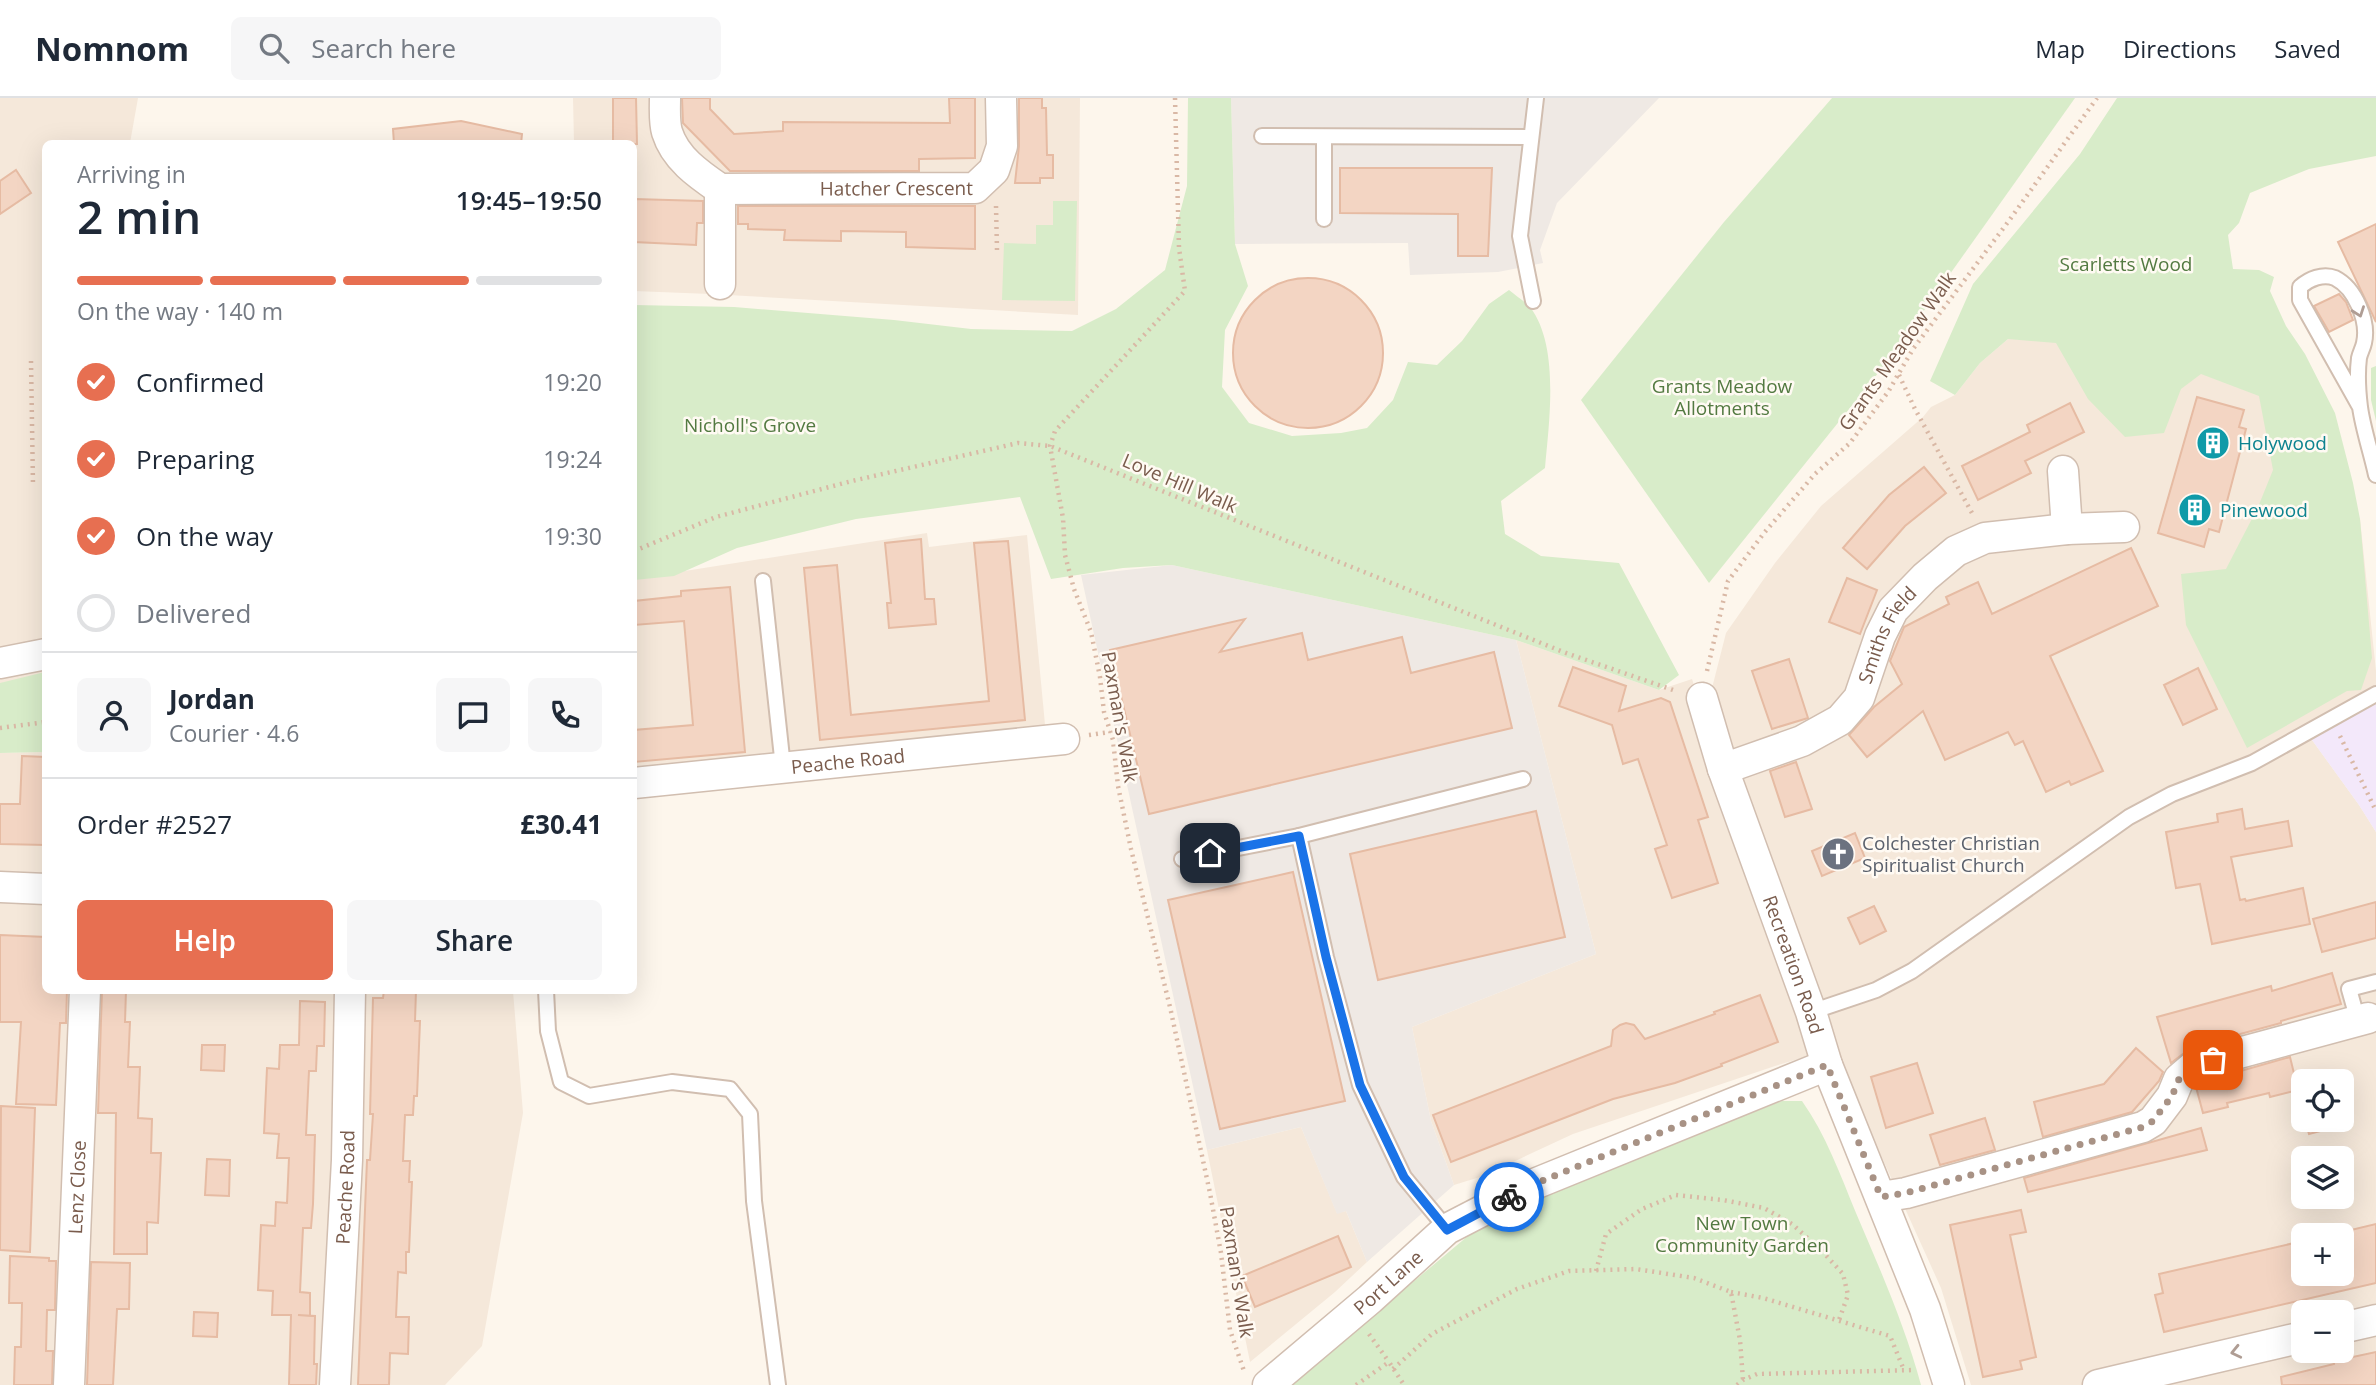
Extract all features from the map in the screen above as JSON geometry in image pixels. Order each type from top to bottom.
[{"type":"street","points":[[665,98],[666,130],[676,152],[698,174],[720,189],[720,284]]},
{"type":"street","name":"Hatcher Crescent","points":[[720,189],[975,188],[994,170],[1002,146],[1001,98]]},
{"type":"street","points":[[2063,471],[2067,529]]},
{"type":"street","name":"Smiths Field","points":[[1723,769],[1802,741],[1840,720],[1859,698],[1880,636],[1893,610],[1925,577],[1956,551],[1986,538],[2067,529],[2124,527]]},
{"type":"street","points":[[0,663],[42,655]]},
{"type":"street","name":"Recreation Road","points":[[1702,698],[1723,769],[1811,1012],[1827,1065],[1925,1309],[1949,1385]]},
{"type":"street","name":"Peache Road","points":[[637,783],[1064,739]]},
{"type":"street","points":[[0,887],[42,889]]},
{"type":"street","name":"Lenz Close","points":[[69,1385],[85,994]]},
{"type":"street","name":"Peache Road","points":[[335,1385],[347,1160],[351,994]]},
{"type":"street","points":[[1881,1197],[1906,1193],[2143,1127],[2153,1121],[2172,1096],[2179,1079],[2193,1067],[2363,1020]]},
{"type":"street","name":"Port Lane","points":[[1257,1381],[1370,1299],[1447,1230],[1532,1185],[1827,1065]]},
{"type":"street","points":[[2354,1325],[2376,1320]]},
{"type":"street","points":[[2098,1385],[2189,1374],[2291,1341]]},
{"type":"lane","points":[[1533,301],[1520,236],[1536,98]]},
{"type":"lane","points":[[1262,136],[1531,137]]},
{"type":"lane","points":[[1324,137],[1324,219]]},
{"type":"lane","points":[[2360,407],[2300,300],[2300,286],[2310,278],[2332,277],[2347,286],[2364,324],[2364,342],[2359,355],[2360,407],[2376,475]]},
{"type":"lane","points":[[763,581],[783,767]]},
{"type":"lane","points":[[2352,706],[2376,685]]},
{"type":"lane","points":[[1811,1012],[1876,990],[1912,971],[2129,817],[2172,794],[2252,763],[2376,694]]},
{"type":"lane","points":[[1182,859],[1299,836],[1523,779]]},
{"type":"lane","points":[[1299,836],[1326,957],[1360,1085],[1404,1177],[1447,1230]]},
{"type":"lane","points":[[2363,1020],[2349,989],[2376,982]]},
{"type":"lane","points":[[546,994],[548,1031],[561,1082],[589,1096],[672,1082],[730,1089],[750,1114],[754,1200],[778,1385]]},
{"type":"path","points":[[1050,446],[1055,431],[1185,291],[1179,248],[1175,98]]},
{"type":"path","name":"Grants Meadow Walk","points":[[1702,698],[1728,581],[1815,474],[1850,443],[1888,392],[1913,349],[2097,98]]},
{"type":"path","points":[[983,180],[996,193],[997,250]]},
{"type":"path","points":[[31,361],[33,486]]},
{"type":"path","points":[[1899,374],[1915,409],[1986,538]]},
{"type":"path","name":"Love Hill Walk","points":[[637,550],[716,517],[852,481],[1018,443],[1050,446],[1566,653],[1658,686],[1702,698]]},
{"type":"path","name":"Paxman's Walk","points":[[1050,446],[1063,518],[1065,555],[1074,589],[1091,632],[1131,849],[1170,1007],[1210,1193],[1221,1253],[1230,1330],[1257,1381]]},
{"type":"path","points":[[0,728],[42,723]]},
{"type":"path","points":[[2335,726],[2376,811]]},
{"type":"path","points":[[1596,1270],[1606,1234],[1642,1209],[1676,1195],[1764,1208],[1793,1224],[1843,1274],[1848,1295],[1839,1320]]},
{"type":"path","points":[[1393,1369],[1432,1334],[1517,1289],[1569,1271],[1636,1269],[1694,1278],[1731,1292],[1763,1298],[1890,1336],[1904,1370]]},
{"type":"path","points":[[1731,1292],[1740,1340],[1743,1380]]},
{"type":"path","points":[[1737,1385],[1757,1374],[1917,1370],[1941,1356]]},
{"type":"path","points":[[1356,1385],[1389,1362],[1404,1385]]},
{"type":"shaded area","points":[[0,98],[138,98],[131,140],[42,140],[42,677],[0,687]]},
{"type":"shaded area","points":[[573,98],[1080,98],[1078,315],[637,291],[637,140],[574,140]]},
{"type":"shaded area","points":[[1231,98],[1659,98],[1557,203],[1540,250],[1543,263],[1498,272],[1410,275],[1408,243],[1235,244]]},
{"type":"shaded area","points":[[2008,339],[2229,342],[2360,519],[2376,671],[2376,701],[2312,740],[2376,832],[2376,1385],[1971,1385],[1941,1288],[1850,1087],[1836,1048],[1573,1134],[1483,1176],[1454,1185],[1431,1121],[1412,1027],[1596,954],[1516,640],[1659,690],[1692,679],[1696,691],[1711,692],[1726,633],[1775,563],[1821,506],[1931,407],[1955,395],[1980,363]]},
{"type":"shaded area","points":[[927,533],[929,547],[1027,535],[1046,735],[642,773],[637,769],[637,579]]},
{"type":"shaded area","points":[[1172,565],[1516,640],[1596,954],[1412,1027],[1431,1121],[1454,1185],[1367,1262],[1346,1211],[1337,1214],[1301,1127],[1207,1150],[1081,575]]},
{"type":"shaded area","points":[[2376,701],[2376,832],[2312,740]]},
{"type":"shaded area","points":[[42,752],[42,994],[513,994],[523,1113],[482,1346],[445,1385],[0,1385],[0,753]]},
{"type":"shaded area","points":[[1301,1127],[1337,1213],[1346,1211],[1367,1262],[1250,1362],[1207,1150]]},
{"type":"green space","name":"Nicholl's Grove","points":[[1188,98],[1231,98],[1235,244],[1248,286],[1225,330],[1222,387],[1249,423],[1292,436],[1341,433],[1367,428],[1393,400],[1408,362],[1437,365],[1462,341],[1489,304],[1509,290],[1530,307],[1546,342],[1549,363],[1550,407],[1545,468],[1501,501],[1505,534],[1541,556],[1619,563],[1679,675],[1659,690],[1516,640],[1172,565],[1123,568],[1051,579],[1020,497],[856,519],[737,548],[674,576],[637,580],[637,305],[734,307],[971,329],[1072,331],[1116,309],[1165,270],[1187,186]]},
{"type":"green space","name":"Grants Meadow Allotments","points":[[1832,98],[2075,98],[1891,357],[1709,583],[1581,400],[1724,222]]},
{"type":"green space","name":"Scarletts Wood","points":[[2117,98],[2376,98],[2376,156],[2309,169],[2250,193],[2239,223],[2228,235],[2233,269],[2259,270],[2274,277],[2270,291],[2286,326],[2305,354],[2335,413],[2360,519],[2372,658],[2361,690],[2347,691],[2247,748],[2186,625],[2181,574],[2226,569],[2258,507],[2273,470],[2259,396],[2201,374],[2181,389],[2164,433],[2125,437],[2088,399],[2056,343],[2008,339],[1980,363],[1955,395],[1930,381],[1973,284],[2080,154]]},
{"type":"green space","points":[[1053,201],[1077,201],[1075,301],[1002,300],[1004,243],[1036,244],[1036,225],[1053,225]]},
{"type":"green space","points":[[2376,366],[2376,421],[2371,400],[2371,368]]},
{"type":"green space","points":[[42,673],[42,752],[0,753],[0,683]]},
{"type":"green space","name":"New Town Community Garden","points":[[1782,1101],[1802,1101],[1825,1141],[1892,1298],[1921,1385],[1290,1385],[1493,1215]]},
{"type":"building","points":[[613,98],[636,98],[637,140],[613,140]]},
{"type":"building","points":[[682,98],[710,98],[710,109],[734,134],[783,131],[783,122],[950,123],[949,98],[975,98],[975,158],[919,159],[919,171],[730,171],[683,123]]},
{"type":"building","points":[[1019,98],[1042,98],[1042,108],[1046,108],[1047,155],[1053,155],[1053,178],[1040,178],[1040,183],[1015,183],[1019,146]]},
{"type":"building","points":[[461,121],[522,134],[521,140],[394,140],[393,129]]},
{"type":"building","points":[[1340,168],[1492,168],[1488,256],[1458,256],[1458,214],[1340,213]]},
{"type":"building","points":[[16,170],[31,193],[0,214],[0,181]]},
{"type":"building","points":[[637,199],[703,201],[703,223],[697,223],[696,245],[637,242]]},
{"type":"building","points":[[738,206],[975,206],[975,249],[906,247],[906,232],[841,231],[841,241],[784,240],[785,230],[748,229],[748,224],[738,224]]},
{"type":"building","points":[[2376,224],[2376,322],[2338,242]]},
{"type":"building","points":[[1308,278],[1337,284],[1361,300],[1377,324],[1383,353],[1377,382],[1361,406],[1337,422],[1308,428],[1279,422],[1255,406],[1239,382],[1233,353],[1239,324],[1255,300],[1279,284]]},
{"type":"building","points":[[2339,294],[2346,302],[2353,320],[2329,332],[2314,306]]},
{"type":"building","points":[[2197,397],[2244,410],[2239,427],[2246,429],[2219,532],[2209,529],[2204,547],[2158,533]]},
{"type":"building","points":[[2070,403],[2084,432],[2025,461],[2031,473],[1978,500],[1962,466],[2030,432],[2027,425]]},
{"type":"building","points":[[1924,467],[1946,493],[1905,526],[1867,569],[1843,548],[1889,495]]},
{"type":"building","points":[[921,539],[925,599],[934,599],[936,624],[889,628],[887,603],[891,603],[885,543]]},
{"type":"building","points":[[1008,541],[1025,720],[820,740],[804,568],[837,565],[851,715],[989,701],[974,543]]},
{"type":"building","points":[[2131,548],[2158,606],[2050,656],[2103,771],[2071,785],[2069,781],[2046,792],[2023,741],[2015,745],[2008,732],[1945,760],[1923,711],[1867,757],[1849,735],[1874,707],[1902,684],[1890,661],[1904,627],[1949,604],[1946,597],[1978,582],[1992,614]]},
{"type":"building","points":[[1847,578],[1877,590],[1860,634],[1829,622]]},
{"type":"building","points":[[730,587],[745,752],[637,762],[637,730],[693,725],[684,621],[637,625],[637,601],[681,596],[681,591]]},
{"type":"building","points":[[1245,619],[1220,652],[1302,633],[1308,660],[1402,637],[1411,673],[1494,652],[1512,728],[1149,814],[1110,650]]},
{"type":"building","points":[[1789,659],[1808,718],[1772,729],[1752,671]]},
{"type":"building","points":[[1573,667],[1626,686],[1619,711],[1661,698],[1670,702],[1708,817],[1698,820],[1718,883],[1672,898],[1655,849],[1667,845],[1638,759],[1623,764],[1612,725],[1559,706]]},
{"type":"building","points":[[2198,668],[2217,709],[2183,725],[2164,685]]},
{"type":"building","points":[[22,756],[42,757],[42,845],[0,844],[0,804],[20,804]]},
{"type":"building","points":[[1796,762],[1812,809],[1785,817],[1770,771]]},
{"type":"building","points":[[2242,809],[2245,829],[2288,821],[2292,846],[2231,857],[2240,900],[2246,901],[2303,888],[2310,924],[2212,944],[2200,884],[2176,888],[2166,832],[2218,822],[2217,814]]},
{"type":"building","points":[[1536,811],[1565,937],[1378,980],[1350,854]]},
{"type":"building","name":"Colchester Christian Spiritualist Church","points":[[1855,833],[1865,858],[1822,876],[1812,851]]},
{"type":"building","points":[[1293,872],[1345,1101],[1220,1129],[1168,900]]},
{"type":"building","points":[[2376,902],[2376,938],[2322,952],[2313,919]]},
{"type":"building","points":[[1874,906],[1886,931],[1860,944],[1848,918]]},
{"type":"building","points":[[0,935],[42,937],[42,994],[67,994],[66,1023],[60,1023],[56,1105],[16,1104],[21,1022],[0,1022]]},
{"type":"building","points":[[2332,973],[2341,1004],[2207,1043],[2187,1051],[2171,1063],[2157,1017],[2271,986],[2272,991]]},
{"type":"building","points":[[102,994],[126,994],[125,1022],[130,1022],[128,1067],[140,1067],[138,1118],[152,1119],[151,1153],[161,1153],[158,1223],[147,1222],[147,1254],[114,1254],[116,1113],[98,1113]]},
{"type":"building","points":[[384,994],[416,994],[415,1021],[420,1021],[417,1096],[414,1096],[413,1115],[405,1115],[403,1161],[410,1161],[409,1182],[412,1182],[409,1252],[406,1252],[406,1273],[398,1272],[396,1317],[409,1317],[408,1354],[390,1353],[389,1385],[358,1385],[367,1160],[370,1160],[373,1114],[370,1114],[373,998],[383,998]]},
{"type":"building","points":[[1760,995],[1778,1042],[1675,1083],[1613,1099],[1451,1162],[1433,1115],[1611,1046],[1613,1030],[1620,1025],[1634,1025],[1645,1039]]},
{"type":"building","points":[[300,1001],[325,1002],[324,1046],[317,1046],[316,1071],[309,1071],[306,1135],[315,1135],[313,1204],[311,1228],[303,1228],[300,1292],[310,1293],[310,1316],[315,1316],[316,1385],[289,1385],[291,1315],[272,1315],[273,1291],[258,1290],[261,1225],[275,1226],[276,1202],[287,1203],[289,1158],[277,1158],[279,1134],[264,1133],[267,1068],[279,1069],[280,1045],[299,1045]]},
{"type":"building","points":[[202,1045],[225,1045],[224,1071],[201,1070]]},
{"type":"building","points":[[2136,1048],[2163,1072],[2159,1081],[2132,1112],[2043,1137],[2034,1102],[2104,1084]]},
{"type":"building","points":[[2290,1057],[2293,1069],[2291,1092],[2270,1097],[2269,1093],[2227,1103],[2228,1107],[2203,1113],[2196,1087],[2202,1082]]},
{"type":"building","points":[[1917,1063],[1933,1113],[1886,1128],[1871,1077]]},
{"type":"building","points":[[1,1106],[35,1108],[30,1252],[0,1250]]},
{"type":"building","points":[[1985,1118],[1995,1150],[1940,1165],[1930,1135]]},
{"type":"building","points":[[2201,1128],[2207,1150],[2028,1192],[2024,1178]]},
{"type":"building","points":[[207,1159],[230,1160],[229,1196],[205,1195]]},
{"type":"building","points":[[2021,1210],[2026,1232],[2010,1235],[2036,1357],[2020,1361],[2022,1369],[1983,1377],[1950,1225]]},
{"type":"building","points":[[2376,1224],[2376,1283],[2302,1300],[2291,1300],[2291,1303],[2164,1332],[2155,1295],[2163,1293],[2159,1274],[2291,1244],[2291,1286],[2354,1286],[2354,1229]]},
{"type":"building","points":[[1338,1236],[1351,1267],[1255,1307],[1242,1276]]},
{"type":"building","points":[[10,1256],[49,1258],[49,1261],[56,1261],[55,1310],[47,1310],[46,1351],[53,1351],[52,1385],[14,1385],[15,1347],[21,1347],[22,1303],[9,1303]]},
{"type":"building","points":[[91,1262],[130,1263],[129,1309],[117,1309],[113,1385],[87,1385]]},
{"type":"building","points":[[194,1312],[218,1313],[217,1337],[193,1336]]},
{"type":"building","points":[[2376,1352],[2376,1385],[2282,1385],[2281,1377],[2334,1363],[2354,1363],[2354,1357]]},
{"type":"way so far","points":[[1509,1197],[1532,1185],[1827,1065],[1881,1197],[1906,1193],[2143,1127],[2153,1121],[2172,1096],[2179,1079],[2193,1067],[2213,1060]]},
{"type":"place","name":"Holywood","points":[[2213,443]]},
{"type":"place","name":"Pinewood","points":[[2195,510]]},
{"type":"place","name":"Colchester Christian Spiritualist Church","points":[[1838,854]]},
{"type":"route","points":[[1210,853],[1299,836],[1326,957],[1360,1085],[1404,1177],[1447,1230],[1509,1197]]}]
